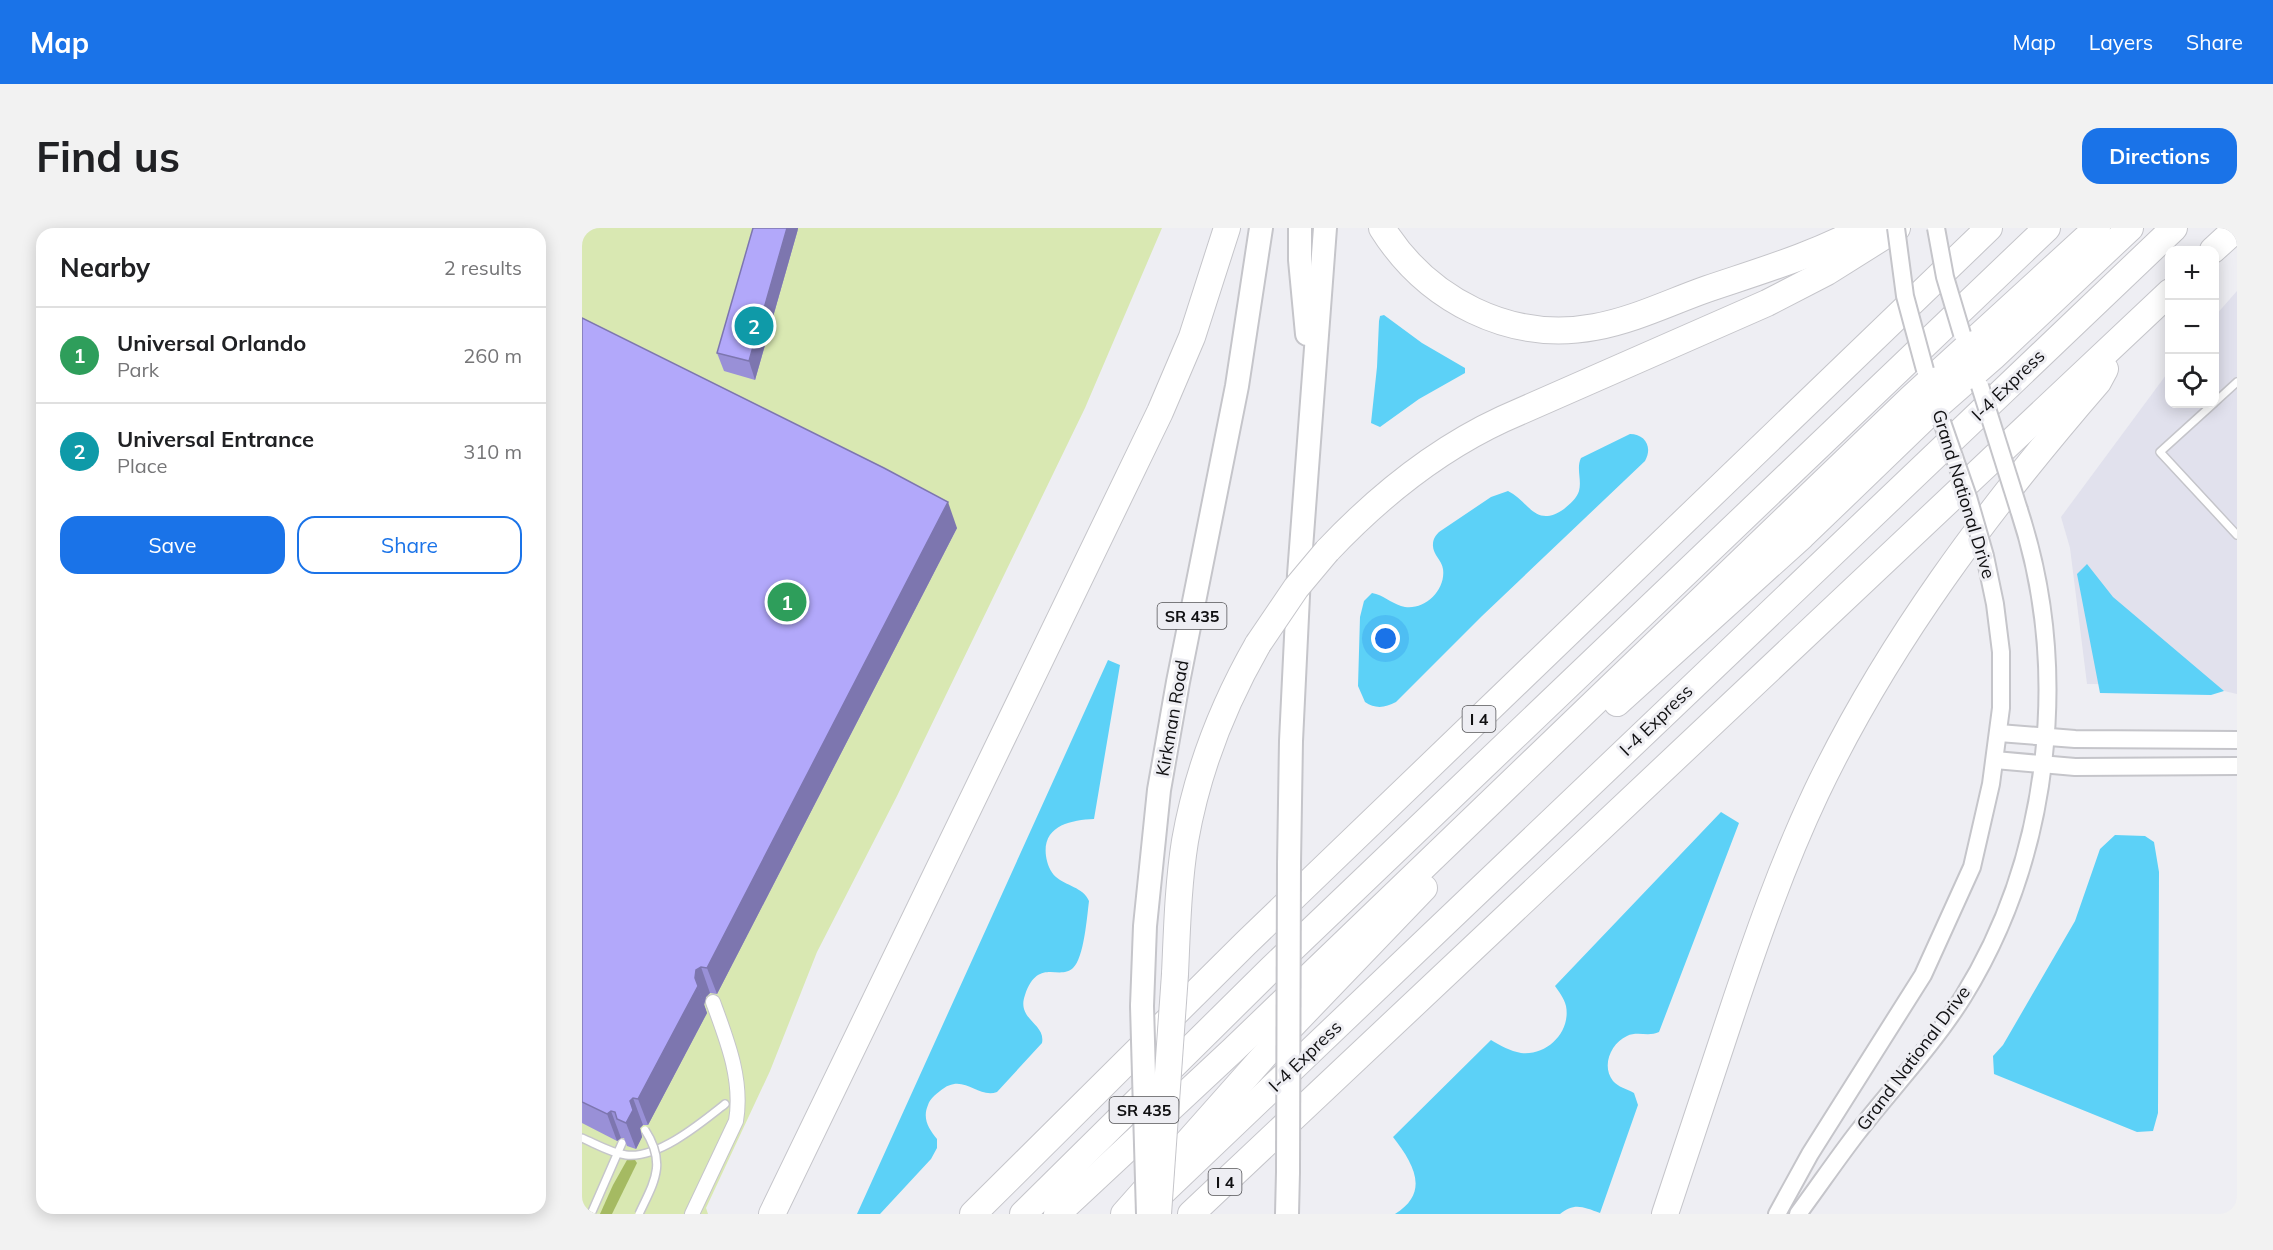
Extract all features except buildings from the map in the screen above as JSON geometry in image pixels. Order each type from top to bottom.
[{"type":"highway","points":[[772,1214],[1152,429],[1192,337],[1227,228]]},
{"type":"highway","points":[[1382,228],[1394,247],[1419,274],[1435,288],[1463,306],[1484,316],[1508,323],[1532,328],[1563,330],[1594,327],[1627,319],[1807,254],[1864,228]]},
{"type":"highway","points":[[1158,1214],[1180,877],[1193,802],[1219,723],[1242,672],[1296,588],[1356,521],[1398,485],[1467,439],[1520,412],[1767,303],[1827,272],[1897,228]]},
{"type":"highway","name":"I 4","points":[[973,1214],[1263,927],[1989,228]]},
{"type":"highway","points":[[1023,1214],[1271,969],[2047,228]]},
{"type":"highway","points":[[1057,1214],[1233,1050],[1928,376],[1965,341],[2097,228]]},
{"type":"highway","points":[[1124,1214],[1289,1028],[1410,902],[1588,730],[1978,380],[2130,228]]},
{"type":"highway","name":"I-4 Express","points":[[1140,1214],[2174,228]]},
{"type":"highway","points":[[2217,246],[2237,228]]},
{"type":"highway","name":"I 4","points":[[1191,1214],[2165,296]]},
{"type":"highway","points":[[1665,1214],[1768,908],[1804,818],[1838,750],[1894,652],[1936,587],[2033,458],[2098,382],[2122,338]]},
{"type":"highway","points":[[1204,1214],[1258,1149]]},
{"type":"main road","name":"Kirkman Road","points":[[1148,1214],[1142,1006],[1145,917],[1161,781],[1176,691],[1236,395],[1261,228]]},
{"type":"main road","points":[[1300,228],[1300,260],[1310,361],[1312,410]]},
{"type":"main road","points":[[1287,1214],[1290,768],[1297,603],[1325,228]]},
{"type":"street","name":"Grand National Drive","points":[[1777,1214],[1810,1154],[1923,975],[1972,867],[1999,733],[2002,701],[2001,652],[1995,604],[1974,515],[1928,376],[1905,296],[1897,228]]},
{"type":"street","name":"Grand National Drive","points":[[1798,1214],[1856,1134],[1910,1068],[1962,998],[1992,944],[2005,915],[2024,860],[2035,812],[2042,765],[2047,689],[2043,624],[2035,570],[2019,510],[1945,277],[1936,228]]},
{"type":"street","points":[[1999,733],[2044,738],[2237,740]]},
{"type":"street","points":[[1995,760],[2075,766],[2237,766]]},
{"type":"street","points":[[692,1214],[736,1121],[738,1106],[736,1080],[728,1041],[713,1002]]},
{"type":"lane","points":[[2219,398],[2237,382]]},
{"type":"lane","points":[[2208,408],[2160,452],[2237,535]]},
{"type":"lane","points":[[582,1138],[617,1154],[638,1155],[661,1147],[725,1104]]},
{"type":"lane","points":[[639,1214],[658,1167],[658,1154],[645,1130]]},
{"type":"lane","points":[[591,1214],[622,1143]]},
{"type":"shaded area","points":[[2237,291],[2237,694],[2198,685],[2087,684],[2070,548],[2061,517],[2165,376],[2165,408],[2219,408],[2219,311]]},
{"type":"green space","points":[[582,228],[1162,228],[1085,408],[897,796],[817,952],[770,1071],[706,1208],[708,1214],[582,1214]]},
{"type":"green space","points":[[627,1160],[635,1160],[637,1163],[612,1214],[600,1214],[613,1185]]},
{"type":"water","points":[[1384,315],[1422,343],[1465,368],[1465,373],[1419,399],[1380,427],[1371,423],[1379,321],[1380,316]]},
{"type":"water","points":[[1630,434],[1640,436],[1646,442],[1648,451],[1645,461],[1482,616],[1396,702],[1380,707],[1365,702],[1358,686],[1360,617],[1364,601],[1372,593],[1405,607],[1427,602],[1438,591],[1443,577],[1442,566],[1433,548],[1434,539],[1439,532],[1491,497],[1508,491],[1539,515],[1546,516],[1564,509],[1578,494],[1581,458]]},
{"type":"water","points":[[2087,564],[2113,597],[2224,691],[2211,695],[2100,693],[2077,574]]},
{"type":"water","points":[[1108,660],[1120,665],[1094,819],[1067,823],[1053,831],[1046,846],[1046,859],[1052,873],[1083,893],[1089,901],[1084,937],[1077,963],[1067,971],[1042,973],[1030,983],[1025,995],[1024,1010],[1040,1031],[1042,1043],[997,1092],[983,1092],[963,1084],[948,1086],[940,1091],[926,1110],[929,1128],[937,1139],[937,1148],[931,1159],[880,1214],[857,1214]]},
{"type":"water","points":[[1721,812],[1739,823],[1659,1032],[1627,1036],[1616,1044],[1609,1056],[1608,1069],[1613,1081],[1634,1093],[1638,1105],[1600,1213],[1575,1207],[1560,1214],[1395,1214],[1413,1196],[1415,1177],[1407,1157],[1393,1137],[1491,1040],[1513,1051],[1531,1053],[1540,1051],[1555,1040],[1565,1025],[1567,1016],[1565,1003],[1555,986]]},
{"type":"water","points":[[2115,835],[2145,836],[2154,842],[2159,872],[2158,1113],[2153,1131],[2137,1132],[1994,1074],[1993,1056],[2003,1045],[2075,921],[2100,849]]},
{"type":"place","name":"Universal Entrance","points":[[754,326]]},
{"type":"place","name":"Universal Orlando","points":[[787,602]]}]
